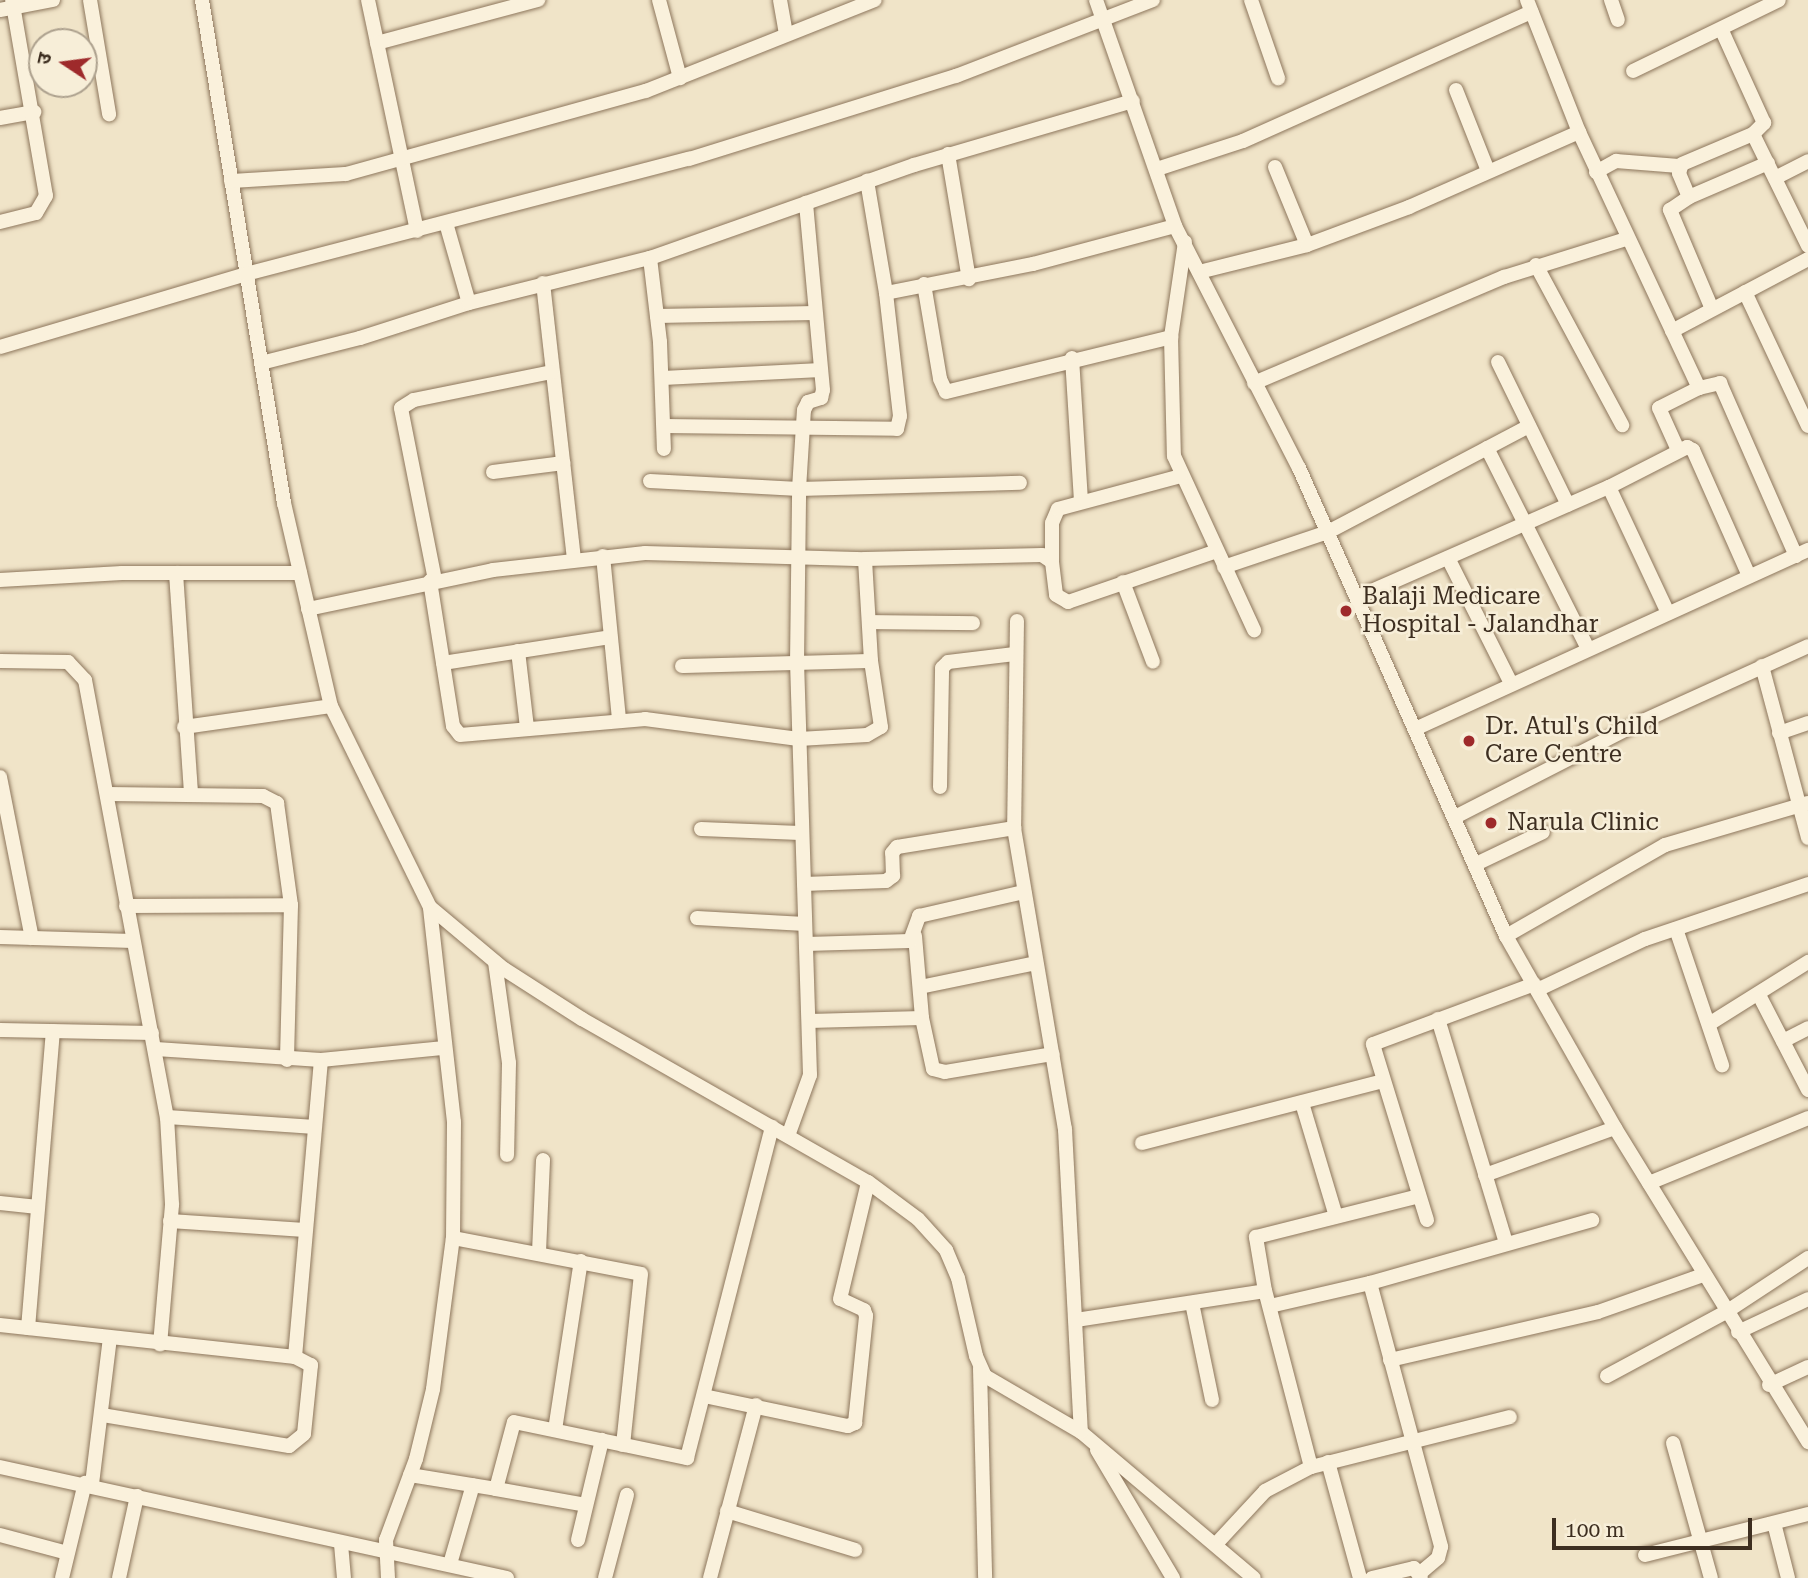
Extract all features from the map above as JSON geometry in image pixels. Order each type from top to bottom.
[{"type":"street","points":[[0,222],[36,213],[45,204],[34,112],[9,6],[53,0]]},
{"type":"street","points":[[90,0],[110,114]]},
{"type":"street","points":[[202,0],[261,363],[300,573],[331,706],[430,907],[454,1122],[453,1238],[433,1389],[385,1553],[388,1578]]},
{"type":"street","points":[[368,0],[417,231]]},
{"type":"street","points":[[377,43],[500,5],[538,0]]},
{"type":"street","points":[[659,0],[680,78]]},
{"type":"street","points":[[780,0],[786,33]]},
{"type":"street","points":[[231,181],[346,174],[403,156],[646,91],[786,33],[875,0]]},
{"type":"street","points":[[1096,0],[1175,226],[1328,532],[1506,936],[1615,1128],[1769,1385],[1807,1437]]},
{"type":"street","points":[[0,347],[246,274],[729,147],[956,76],[1153,0]]},
{"type":"street","points":[[1251,0],[1278,78]]},
{"type":"street","points":[[1611,0],[1618,20]]},
{"type":"street","points":[[1633,71],[1722,31],[1779,0]]},
{"type":"street","points":[[1157,169],[1244,141],[1530,6],[1578,132],[1626,239],[1699,388]]},
{"type":"street","points":[[1596,172],[1616,161],[1679,166],[1752,134],[1765,117],[1722,31]]},
{"type":"street","points":[[1456,90],[1488,171]]},
{"type":"street","points":[[261,363],[360,338],[469,303],[543,283],[650,258],[948,154],[1133,101]]},
{"type":"street","points":[[0,118],[34,112]]},
{"type":"street","points":[[1199,272],[1307,245],[1578,132]]},
{"type":"street","points":[[1752,134],[1808,246]]},
{"type":"street","points":[[948,154],[969,279]]},
{"type":"street","points":[[1775,178],[1808,161]]},
{"type":"street","points":[[1712,309],[1670,218],[1672,206],[1768,163]]},
{"type":"street","points":[[1679,166],[1689,197]]},
{"type":"street","points":[[1275,167],[1307,245]]},
{"type":"street","points":[[664,426],[802,431],[897,429],[900,416],[886,293],[867,181]]},
{"type":"street","points":[[788,1136],[807,1092],[809,1021],[800,833],[796,556],[799,489],[805,405],[823,394],[806,202]]},
{"type":"street","points":[[446,223],[469,303]]},
{"type":"street","points":[[886,293],[924,284],[969,279],[1175,226]]},
{"type":"street","points":[[1254,383],[1536,265],[1626,239]]},
{"type":"street","points":[[1185,242],[1171,337],[1171,439],[1181,476],[1254,629]]},
{"type":"street","points":[[650,258],[663,378],[664,449]]},
{"type":"street","points":[[1672,331],[1808,259]]},
{"type":"street","points":[[1536,265],[1622,425]]},
{"type":"street","points":[[543,283],[574,559]]},
{"type":"street","points":[[924,284],[946,392],[1072,358],[1171,337]]},
{"type":"street","points":[[1745,292],[1808,426]]},
{"type":"street","points":[[657,316],[815,313]]},
{"type":"street","points":[[1072,358],[1081,500]]},
{"type":"street","points":[[1498,362],[1568,505]]},
{"type":"street","points":[[663,378],[821,370]]},
{"type":"street","points":[[552,372],[414,400],[401,408],[456,733],[465,737],[527,728],[662,719],[799,739],[867,735],[879,729],[882,721],[871,661],[865,559]]},
{"type":"street","points":[[1415,729],[1511,683],[1802,553],[1723,385],[1716,382],[1699,388],[1658,411],[1678,450]]},
{"type":"street","points":[[1224,567],[1328,532],[1529,426]]},
{"type":"street","points":[[1487,448],[1588,649]]},
{"type":"street","points":[[1358,597],[1609,487],[1678,450],[1693,450],[1749,576]]},
{"type":"street","points":[[493,472],[563,463]]},
{"type":"street","points":[[1181,476],[1081,500],[1055,512],[1052,562],[1056,595],[1063,602],[1217,551]]},
{"type":"street","points":[[650,481],[799,489],[1020,484]]},
{"type":"street","points":[[1609,487],[1668,613]]},
{"type":"street","points":[[309,609],[432,581],[603,556],[796,556],[865,559],[1042,555],[1052,562]]},
{"type":"street","points":[[603,556],[619,720]]},
{"type":"street","points":[[1448,558],[1511,683]]},
{"type":"street","points":[[0,580],[176,573],[300,573]]},
{"type":"street","points":[[176,573],[184,727],[191,793]]},
{"type":"street","points":[[1123,582],[1153,662]]},
{"type":"street","points":[[1017,621],[1014,654],[1014,828],[1065,1129],[1085,1436],[1173,1578]]},
{"type":"street","points":[[870,622],[973,623]]},
{"type":"street","points":[[443,663],[611,637]]},
{"type":"street","points":[[1455,817],[1583,750],[1808,646]]},
{"type":"street","points":[[518,651],[527,728]]},
{"type":"street","points":[[940,787],[942,668],[948,662],[1014,654]]},
{"type":"street","points":[[0,661],[68,662],[80,671],[108,794],[126,906],[156,1049],[167,1117],[170,1221],[160,1343]]},
{"type":"street","points":[[682,666],[871,661]]},
{"type":"street","points":[[1762,666],[1779,733],[1803,804],[1808,838]]},
{"type":"street","points":[[184,727],[331,706]]},
{"type":"street","points":[[1779,733],[1808,723]]},
{"type":"street","points":[[0,777],[6,840],[32,938]]},
{"type":"street","points":[[108,794],[263,796],[277,803],[291,905],[287,1060]]},
{"type":"street","points":[[1506,936],[1665,845],[1803,804]]},
{"type":"street","points":[[804,884],[886,881],[893,876],[892,852],[897,847],[1014,828]]},
{"type":"street","points":[[701,829],[800,833]]},
{"type":"street","points":[[1476,864],[1543,832]]},
{"type":"street","points":[[1427,1220],[1372,1048],[1375,1041],[1536,987],[1676,929],[1808,884]]},
{"type":"street","points":[[1024,892],[919,916],[914,920],[922,1018],[929,1065],[938,1071],[1052,1054]]},
{"type":"street","points":[[126,906],[291,905]]},
{"type":"street","points":[[430,907],[495,962],[582,1019],[868,1182],[918,1219],[946,1250],[958,1278],[980,1368],[985,1578]]},
{"type":"street","points":[[697,918],[805,924]]},
{"type":"street","points":[[1676,929],[1722,1065]]},
{"type":"street","points":[[806,944],[910,941],[915,936]]},
{"type":"street","points":[[0,937],[133,941]]},
{"type":"street","points":[[495,962],[509,1063],[508,1155]]},
{"type":"street","points":[[920,987],[1037,962]]},
{"type":"street","points":[[1709,1024],[1808,962]]},
{"type":"street","points":[[1759,995],[1808,1090]]},
{"type":"street","points":[[809,1021],[922,1018]]},
{"type":"street","points":[[1438,1019],[1506,1244]]},
{"type":"street","points":[[1783,1041],[1808,1028]]},
{"type":"street","points":[[0,1030],[152,1033]]},
{"type":"street","points":[[28,1328],[53,1031]]},
{"type":"street","points":[[156,1049],[287,1060],[321,1060],[444,1048]]},
{"type":"street","points":[[295,1357],[313,1127],[321,1060]]},
{"type":"street","points":[[1142,1143],[1383,1081]]},
{"type":"street","points":[[1303,1103],[1336,1216]]},
{"type":"street","points":[[167,1117],[313,1127]]},
{"type":"street","points":[[1649,1183],[1808,1118]]},
{"type":"street","points":[[496,1489],[513,1423],[602,1440],[684,1460],[690,1455],[772,1127]]},
{"type":"street","points":[[1485,1175],[1615,1128]]},
{"type":"street","points":[[539,1252],[543,1160]]},
{"type":"street","points":[[704,1396],[848,1426],[855,1423],[866,1316],[861,1308],[840,1299],[868,1182]]},
{"type":"street","points":[[1311,1467],[1265,1291],[1256,1237],[1419,1196]]},
{"type":"street","points":[[0,1203],[38,1207]]},
{"type":"street","points":[[1270,1306],[1370,1283],[1592,1220]]},
{"type":"street","points":[[170,1221],[305,1230]]},
{"type":"street","points":[[453,1238],[631,1269],[643,1278],[622,1445]]},
{"type":"street","points":[[1607,1376],[1726,1312],[1808,1258]]},
{"type":"street","points":[[555,1430],[581,1261]]},
{"type":"street","points":[[1390,1360],[1598,1312],[1703,1275]]},
{"type":"street","points":[[1370,1283],[1441,1547],[1438,1558],[1421,1576],[1413,1568],[1373,1578]]},
{"type":"street","points":[[1076,1320],[1265,1291]]},
{"type":"street","points":[[1738,1332],[1808,1299]]},
{"type":"street","points":[[1192,1303],[1212,1400]]},
{"type":"street","points":[[0,1325],[295,1357],[309,1361],[311,1370],[304,1434],[289,1446],[102,1416]]},
{"type":"street","points":[[62,1578],[89,1483],[102,1416],[110,1338]]},
{"type":"street","points":[[1769,1385],[1808,1367]]},
{"type":"street","points":[[980,1368],[1004,1390],[1085,1436],[1254,1578]]},
{"type":"street","points":[[710,1578],[756,1405]]},
{"type":"street","points":[[1216,1544],[1265,1491],[1311,1467],[1510,1417]]},
{"type":"street","points":[[578,1540],[602,1440]]},
{"type":"street","points":[[1673,1443],[1711,1578]]},
{"type":"street","points":[[1328,1462],[1360,1578]]},
{"type":"street","points":[[0,1467],[89,1483],[341,1544],[450,1564],[508,1578]]},
{"type":"street","points":[[410,1475],[586,1505]]},
{"type":"street","points":[[450,1564],[473,1485]]},
{"type":"street","points":[[605,1578],[627,1495]]},
{"type":"street","points":[[119,1578],[137,1496]]},
{"type":"street","points":[[727,1511],[855,1550]]},
{"type":"street","points":[[1645,1555],[1808,1514]]},
{"type":"street","points":[[1774,1523],[1788,1578]]},
{"type":"street","points":[[0,1535],[67,1553]]},
{"type":"street","points":[[341,1544],[344,1578]]},
{"type":"place","name":"Balaji Medicare Hospital - Jalandhar","points":[[1346,611]]},
{"type":"place","name":"Dr. Atul's Child Care Centre","points":[[1469,741]]},
{"type":"place","name":"Narula Clinic","points":[[1491,823]]}]
